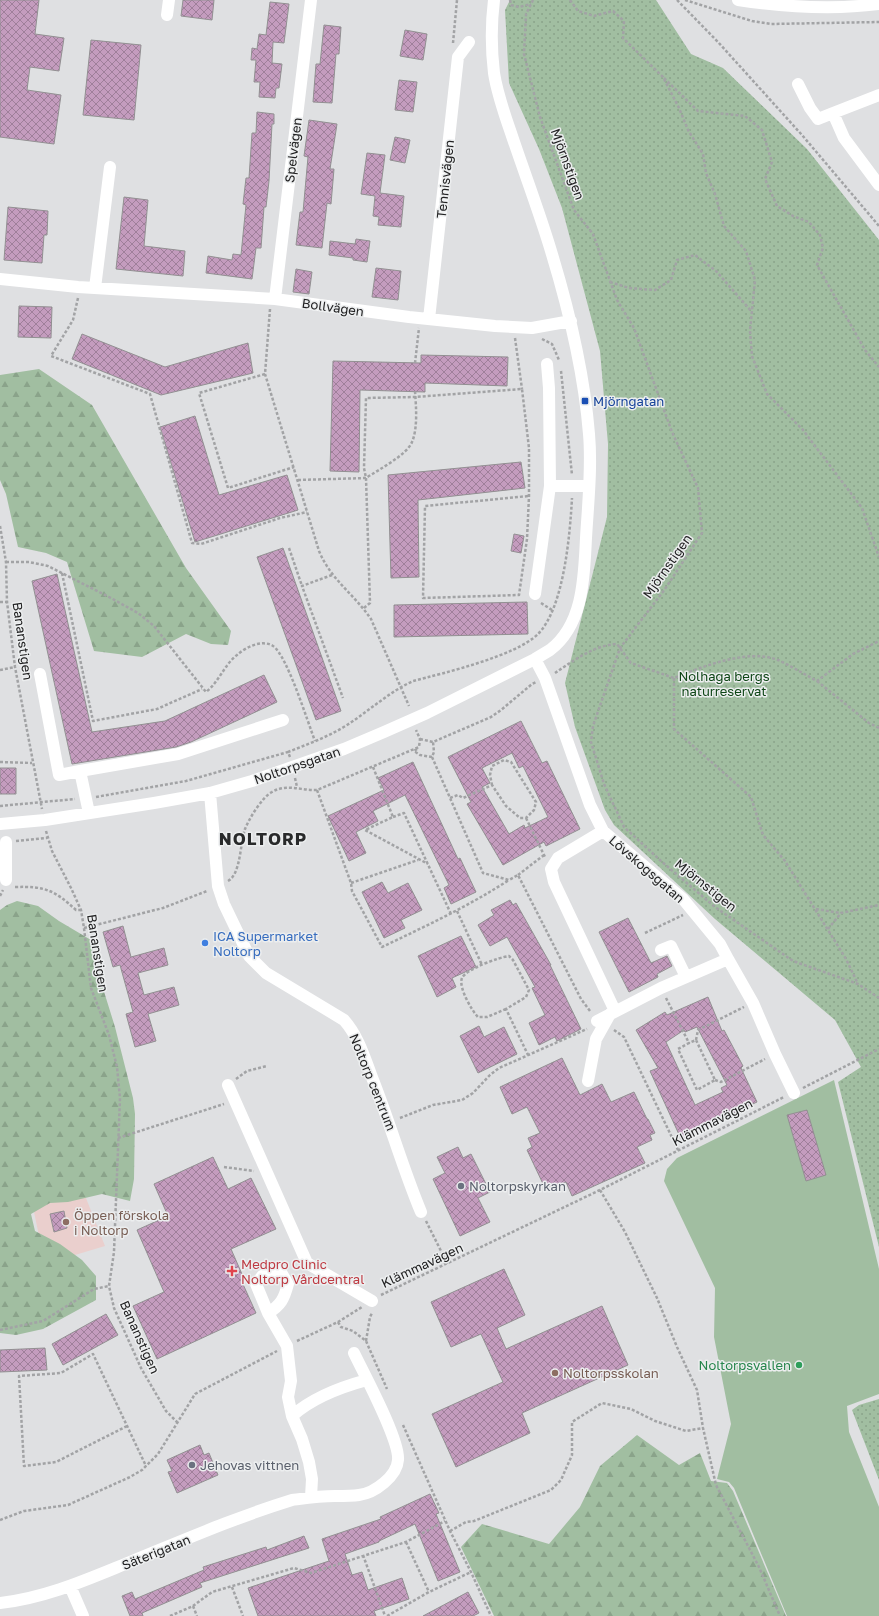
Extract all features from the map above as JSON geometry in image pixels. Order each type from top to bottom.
[{"type":"street","points":[[167,15],[169,0]]},
{"type":"street","name":"Spelvägen","points":[[272,303],[311,0]]},
{"type":"street","points":[[494,0],[491,45],[494,74],[502,108],[551,250],[571,321],[584,394],[589,435],[588,486],[550,486]]},
{"type":"street","points":[[738,0],[762,4],[837,8],[879,4]]},
{"type":"street","name":"Tennisvägen","points":[[429,319],[458,57],[469,42]]},
{"type":"street","points":[[798,84],[810,108],[818,118],[879,95]]},
{"type":"street","points":[[833,113],[844,138],[878,184]]},
{"type":"street","points":[[95,288],[110,167]]},
{"type":"street","name":"Bollvägen","points":[[0,279],[532,328],[571,321]]},
{"type":"street","points":[[535,594],[550,486],[549,388],[547,364]]},
{"type":"street","name":"Noltorpsgatan","points":[[0,824],[89,814],[210,793],[252,781],[344,749],[391,729],[535,659],[550,650],[567,631],[577,610],[584,580],[588,486]]},
{"type":"street","name":"Lövskogsgatan","points":[[535,659],[545,678],[590,805],[604,831],[684,899],[720,944],[753,1003],[775,1054],[794,1092]]},
{"type":"street","points":[[40,674],[59,775],[80,770],[178,754],[283,720]]},
{"type":"street","points":[[80,770],[89,814]]},
{"type":"street","name":"Noltorp centrum","points":[[210,793],[218,886],[224,904],[250,956],[266,973],[344,1020],[351,1029],[359,1043],[390,1122],[411,1188],[422,1212]]},
{"type":"street","points":[[604,831],[558,858],[551,869],[554,882],[613,1012]]},
{"type":"street","points":[[6,842],[9,883]]},
{"type":"street","points":[[661,950],[671,946],[686,978]]},
{"type":"street","points":[[588,1081],[600,1023],[613,1012],[661,988],[728,959]]},
{"type":"street","points":[[228,1085],[307,1263],[376,1302]]},
{"type":"street","points":[[268,1313],[287,1346],[291,1381],[288,1397],[292,1416],[302,1439],[309,1462],[312,1479],[311,1497]]},
{"type":"street","name":"Säterigatan","points":[[0,1603],[25,1599],[70,1586],[292,1500],[311,1497],[360,1495],[370,1492],[382,1485],[391,1476],[398,1461],[396,1442],[354,1353]]},
{"type":"street","points":[[292,1416],[303,1406],[350,1384],[367,1380]]},
{"type":"street","points":[[70,1586],[84,1616]]},
{"type":"path","points":[[510,0],[511,5],[519,8],[531,4]]},
{"type":"path","name":"Mjörnstigen","points":[[533,0],[526,14],[524,54],[540,116],[574,210],[593,234],[617,300],[634,328],[672,432],[698,488],[702,533],[665,589],[620,648],[593,726],[592,742],[604,784],[624,827],[715,907],[793,961],[858,984],[879,998]]},
{"type":"path","points":[[570,0],[578,12],[594,16],[613,11],[624,20],[623,38],[698,111],[745,116],[762,130],[772,162],[765,180],[777,206],[793,216],[809,222],[820,235],[823,248],[817,265],[865,350],[879,367]]},
{"type":"path","points":[[677,0],[718,42],[802,135],[879,226]]},
{"type":"path","points":[[663,77],[679,108],[688,130],[703,154],[706,173],[715,194],[724,226],[746,250],[755,280],[750,331],[752,356],[767,394],[803,430],[862,508],[879,558]]},
{"type":"path","points":[[610,282],[629,288],[655,290],[671,280],[677,260],[695,255],[716,271],[752,312]]},
{"type":"path","points":[[78,287],[73,320],[51,356],[150,394],[192,543],[201,544],[280,518],[307,512]]},
{"type":"path","points":[[262,310],[272,303]]},
{"type":"path","points":[[272,303],[277,312]]},
{"type":"path","points":[[272,303],[265,374],[319,551],[324,564],[332,575],[364,608],[371,619],[409,706]]},
{"type":"path","points":[[414,325],[419,326],[415,363]]},
{"type":"path","points":[[517,336],[514,336],[529,448],[529,496],[527,539],[519,595],[423,598],[425,506],[529,496]]},
{"type":"path","points":[[0,806],[86,798],[186,781],[288,752],[326,736],[347,725],[401,687],[413,681],[500,655],[538,635],[547,623],[557,599],[570,526],[572,473],[561,367],[552,344],[545,339],[538,339]]},
{"type":"path","points":[[265,374],[198,393],[228,488],[294,467]]},
{"type":"path","points":[[364,608],[370,603],[366,478],[364,468],[366,398],[415,397],[522,389]]},
{"type":"path","points":[[298,480],[366,478],[400,455],[412,443],[415,434],[415,391]]},
{"type":"path","name":"Bananstigen","points":[[0,526],[6,562],[7,602],[15,667],[32,763],[45,820],[47,838],[52,851],[72,888],[81,910],[91,988],[109,1035],[117,1067],[120,1098],[114,1252],[109,1286],[114,1308],[141,1368],[166,1411],[177,1422]]},
{"type":"path","points":[[289,548],[343,698]]},
{"type":"path","points":[[6,562],[30,562],[48,566],[138,613],[154,626],[202,689],[206,692],[212,688],[226,666],[237,655],[248,648],[261,643],[274,646],[280,652],[288,670],[315,741]]},
{"type":"path","points":[[62,573],[93,721],[158,709],[202,689]]},
{"type":"path","points":[[302,586],[332,575]]},
{"type":"path","points":[[0,602],[7,602]]},
{"type":"path","points":[[817,681],[853,654],[879,641]]},
{"type":"path","points":[[420,739],[433,742],[491,717],[532,684],[545,678],[568,663],[606,644],[617,644],[631,663],[674,678],[710,664],[756,655],[777,660],[817,681],[869,723],[879,728]]},
{"type":"path","points":[[0,670],[15,667]]},
{"type":"path","points":[[674,678],[674,728],[751,797],[763,835],[782,856],[846,958],[858,984]]},
{"type":"path","points":[[416,729],[420,739],[418,747],[414,751],[420,755],[432,757]]},
{"type":"path","points":[[433,742],[434,752],[432,757],[483,873],[509,880]]},
{"type":"path","points":[[84,928],[163,908],[218,886],[231,879],[236,872],[245,829],[264,799],[272,792],[297,787],[308,790],[317,790],[418,747]]},
{"type":"path","points":[[288,752],[293,766],[297,787]]},
{"type":"path","points":[[504,760],[511,762],[536,802],[534,810],[526,818],[520,818],[506,806],[492,785],[490,775],[492,766],[504,760]]},
{"type":"path","points":[[0,762],[32,763]]},
{"type":"path","points":[[373,767],[393,818]]},
{"type":"path","points":[[450,798],[458,795],[463,798],[492,785]]},
{"type":"path","points":[[317,790],[351,883],[352,891],[382,947],[482,898],[544,856]]},
{"type":"path","points":[[428,864],[418,860],[365,830],[404,813],[428,864],[451,914]]},
{"type":"path","points":[[526,818],[544,856],[553,864]]},
{"type":"path","points":[[6,842],[47,838]]},
{"type":"path","points":[[351,883],[418,860]]},
{"type":"path","points":[[518,875],[581,999],[600,1023],[613,1029],[624,1037],[678,1150]]},
{"type":"path","points":[[9,883],[43,888],[62,898],[76,910],[81,910]]},
{"type":"path","points":[[815,909],[841,913],[879,905]]},
{"type":"path","points":[[457,911],[482,965]]},
{"type":"path","points":[[645,933],[693,911]]},
{"type":"path","points":[[828,929],[841,913]]},
{"type":"path","points":[[509,956],[513,960],[529,990],[526,997],[506,1009],[478,1018],[472,1010],[461,986],[462,979],[466,974],[482,965],[509,956]]},
{"type":"path","points":[[661,988],[689,1043]]},
{"type":"path","points":[[714,1080],[696,1040],[698,1030],[753,1003]]},
{"type":"path","points":[[506,1009],[528,1056]]},
{"type":"path","points":[[390,1122],[433,1105],[462,1100],[473,1093],[499,1068],[600,1023]]},
{"type":"path","points":[[696,1040],[678,1049],[697,1090],[714,1080],[721,1082],[775,1054]]},
{"type":"path","name":"Klämmavägen","points":[[0,1520],[24,1511],[68,1505],[130,1477],[146,1466],[158,1454],[195,1394],[287,1346],[338,1322],[448,1265],[879,1049]]},
{"type":"path","points":[[228,1085],[247,1071],[267,1066]]},
{"type":"path","points":[[118,1138],[226,1103]]},
{"type":"path","points":[[224,1167],[267,1173]]},
{"type":"path","points":[[600,1190],[625,1232],[657,1298],[697,1390],[703,1428],[716,1485],[759,1567],[780,1616]]},
{"type":"path","points":[[422,1212],[448,1265]]},
{"type":"path","points":[[0,1330],[43,1321],[94,1289],[109,1286]]},
{"type":"path","points":[[366,1341],[370,1317],[376,1302]]},
{"type":"path","points":[[338,1322],[341,1327],[353,1331],[366,1341],[388,1392]]},
{"type":"path","points":[[127,1426],[56,1462],[24,1466],[19,1376],[61,1373],[93,1354],[146,1466]]},
{"type":"path","points":[[450,1531],[466,1522],[474,1522],[551,1490],[561,1480],[572,1454],[572,1422],[602,1403],[631,1409],[655,1421],[686,1431],[703,1428]]},
{"type":"path","points":[[401,1420],[445,1521],[471,1572],[490,1616]]},
{"type":"path","points":[[170,1616],[193,1606],[212,1592],[294,1568],[311,1573],[406,1542],[445,1521]]},
{"type":"path","points":[[406,1542],[429,1592]]},
{"type":"path","points":[[363,1555],[386,1616],[429,1592],[471,1572]]},
{"type":"path","points":[[232,1587],[243,1616]]},
{"type":"path","points":[[193,1606],[197,1616]]},
{"type":"shaded area","name":"Öppen förskola i Noltorp","points":[[80,1183],[105,1246],[45,1264],[31,1198]]},
{"type":"green space","name":"Nolhaga bergs naturreservat","points":[[510,0],[656,0],[691,54],[723,68],[807,149],[879,240],[879,1247],[838,1082],[861,1067],[835,1020],[715,919],[614,825],[605,810],[575,727],[565,683],[607,517],[608,444],[600,351],[562,208],[539,149],[509,83],[505,10]]},
{"type":"green space","points":[[39,369],[92,405],[186,568],[231,631],[228,645],[211,644],[186,634],[142,657],[94,651],[67,562],[46,553],[18,547],[6,494],[0,480],[0,375]]},
{"type":"green space","points":[[17,901],[38,906],[59,921],[91,940],[97,969],[115,1027],[133,1098],[135,1114],[134,1179],[130,1201],[102,1194],[68,1202],[50,1203],[31,1214],[35,1231],[60,1244],[82,1260],[96,1276],[96,1300],[43,1329],[16,1335],[0,1333],[0,910]]},
{"type":"green space","name":"Noltorpsvallen","points":[[834,1080],[879,1269],[879,1394],[847,1406],[849,1432],[879,1507],[879,1616],[787,1616],[734,1488],[729,1482],[717,1479],[731,1424],[714,1337],[715,1288],[664,1181],[667,1169],[677,1158]]},
{"type":"green space","points":[[879,1399],[879,1480],[852,1410],[859,1405]]},
{"type":"green space","points":[[637,1435],[679,1465],[700,1453],[711,1481],[727,1483],[733,1491],[786,1616],[494,1616],[461,1547],[482,1524],[549,1544],[580,1507],[600,1466]]},
{"type":"building","points":[[0,0],[39,0],[35,34],[64,38],[59,71],[30,67],[27,90],[61,95],[54,144],[0,137]]},
{"type":"building","points":[[183,0],[214,0],[212,20],[181,16]]},
{"type":"building","points":[[270,2],[289,4],[284,43],[273,42],[272,63],[282,64],[279,88],[276,88],[275,98],[259,97],[260,82],[254,82],[256,60],[251,60],[252,48],[257,49],[259,34],[266,35]]},
{"type":"building","points":[[324,25],[341,27],[339,54],[336,54],[332,103],[313,102],[316,64],[320,64]]},
{"type":"building","points":[[405,30],[427,34],[423,60],[400,56]]},
{"type":"building","points":[[91,40],[141,45],[134,120],[83,115]]},
{"type":"building","points":[[399,80],[417,82],[413,112],[395,110]]},
{"type":"building","points":[[257,112],[274,114],[274,124],[272,124],[269,181],[266,207],[264,207],[261,248],[256,248],[252,279],[206,273],[208,256],[232,260],[233,254],[241,255],[246,205],[243,204],[246,178],[249,178],[252,133],[256,133]]},
{"type":"building","points":[[309,120],[337,124],[330,169],[334,169],[331,204],[327,203],[322,248],[296,245],[300,212],[303,212],[308,157],[304,156]]},
{"type":"building","points":[[395,137],[410,140],[405,163],[390,160]]},
{"type":"building","points":[[367,153],[385,155],[380,193],[404,196],[401,227],[378,225],[379,217],[373,216],[375,196],[361,194]]},
{"type":"building","points":[[124,197],[148,200],[144,246],[185,251],[183,276],[116,269]]},
{"type":"building","points":[[8,207],[48,211],[47,235],[44,235],[42,263],[4,260]]},
{"type":"building","points":[[356,239],[370,241],[367,262],[353,260],[353,258],[329,255],[330,241],[355,244]]},
{"type":"building","points":[[376,268],[401,271],[398,300],[372,297]]},
{"type":"building","points":[[296,269],[312,272],[309,294],[293,292]]},
{"type":"building","points":[[19,306],[52,307],[51,338],[18,337]]},
{"type":"building","points":[[82,334],[165,367],[248,343],[253,373],[161,395],[72,359]]},
{"type":"building","points":[[421,355],[508,357],[507,386],[425,383],[425,392],[360,390],[359,472],[330,471],[333,361],[421,363]]},
{"type":"building","points":[[195,416],[219,495],[287,475],[298,510],[195,542],[160,427]]},
{"type":"building","points":[[521,462],[525,488],[418,500],[419,577],[391,578],[388,475]]},
{"type":"building","points":[[514,534],[524,536],[521,553],[511,551]]},
{"type":"building","points":[[283,548],[341,711],[316,720],[257,557]]},
{"type":"building","points":[[57,574],[92,732],[165,721],[264,675],[277,702],[191,742],[176,747],[72,764],[32,581]]},
{"type":"building","points":[[527,602],[528,634],[394,637],[394,605]]},
{"type":"building","points":[[521,721],[542,763],[547,761],[580,829],[546,846],[544,842],[503,865],[467,804],[471,802],[448,757]],"holes":[[[512,753],[519,768],[523,766],[548,817],[525,828],[524,825],[509,834],[482,787],[490,783],[482,768]]]},
{"type":"building","points":[[413,762],[458,859],[460,858],[476,892],[451,904],[444,888],[449,885],[405,795],[373,811],[378,821],[356,832],[366,853],[349,861],[328,816],[384,790],[378,778]]},
{"type":"building","points":[[0,768],[16,768],[16,794],[0,794]]},
{"type":"building","points":[[382,882],[388,893],[408,883],[422,910],[401,920],[405,928],[384,938],[362,892]]},
{"type":"building","points":[[510,900],[513,905],[516,903],[551,965],[581,1029],[557,1041],[555,1037],[539,1045],[529,1023],[545,1015],[532,988],[535,987],[507,937],[490,946],[478,925],[494,915],[491,910]]},
{"type":"building","points":[[628,918],[651,963],[667,956],[672,966],[657,974],[658,977],[629,992],[599,932]]},
{"type":"building","points":[[123,926],[131,957],[164,948],[168,965],[138,973],[144,995],[174,987],[179,1005],[148,1014],[156,1041],[135,1047],[126,1014],[133,1012],[120,965],[113,967],[103,932]]},
{"type":"building","points":[[461,936],[476,967],[452,978],[456,987],[437,997],[418,956]]},
{"type":"building","points":[[708,997],[722,1031],[724,1030],[743,1066],[741,1068],[757,1102],[704,1127],[706,1130],[682,1141],[650,1071],[658,1068],[636,1030],[665,1012],[667,1015]],"holes":[[[697,1027],[727,1085],[721,1088],[723,1092],[695,1105],[666,1042],[684,1030],[685,1032]]]},
{"type":"building","points":[[479,1026],[484,1037],[504,1027],[517,1054],[478,1073],[460,1036]]},
{"type":"building","points":[[562,1058],[580,1095],[602,1084],[611,1102],[634,1092],[655,1133],[650,1135],[652,1140],[637,1147],[645,1163],[572,1196],[566,1182],[551,1189],[549,1184],[544,1186],[527,1150],[532,1147],[528,1138],[540,1133],[527,1107],[512,1114],[500,1087]]},
{"type":"building","points":[[807,1110],[826,1175],[806,1181],[787,1115]]},
{"type":"building","name":"Noltorpskyrkan","points":[[458,1147],[463,1158],[471,1154],[490,1192],[478,1198],[490,1222],[460,1236],[433,1179],[445,1173],[437,1157]]},
{"type":"building","points":[[213,1157],[228,1189],[251,1178],[276,1229],[231,1249],[245,1281],[242,1282],[256,1313],[157,1359],[133,1306],[164,1292],[137,1230],[168,1216],[154,1184]]},
{"type":"building","points":[[64,1211],[67,1228],[54,1232],[50,1214]]},
{"type":"building","name":"Noltorpsskolan","points":[[504,1269],[525,1315],[497,1328],[506,1349],[602,1306],[628,1365],[522,1413],[530,1433],[456,1467],[432,1414],[503,1382],[481,1334],[451,1347],[431,1302]]},
{"type":"building","points":[[106,1314],[118,1335],[63,1365],[52,1344]]},
{"type":"building","points":[[45,1348],[47,1370],[0,1372],[0,1350]]},
{"type":"building","name":"Jehovas vittnen","points":[[200,1445],[204,1455],[209,1453],[218,1475],[177,1493],[168,1472],[172,1471],[167,1460]]},
{"type":"building","points":[[430,1494],[439,1513],[436,1514],[460,1572],[438,1581],[415,1524],[379,1542],[345,1554],[352,1575],[362,1572],[368,1590],[402,1578],[409,1599],[374,1611],[376,1616],[258,1616],[248,1588],[329,1561],[322,1539],[381,1519],[380,1517]]},
{"type":"building","points":[[304,1536],[309,1548],[200,1583],[202,1587],[142,1613],[143,1616],[130,1616],[122,1596],[132,1592],[135,1599],[204,1570],[203,1567],[266,1547],[267,1550]]},
{"type":"building","points":[[468,1592],[479,1613],[473,1616],[423,1616]]},
{"type":"place","name":"Mjörngatan","points":[[585,401]]},
{"type":"place","name":"ICA Supermarket Noltorp","points":[[205,943]]},
{"type":"place","name":"Noltorpskyrkan","points":[[461,1186]]},
{"type":"place","name":"Öppen förskola i Noltorp","points":[[66,1222]]},
{"type":"place","name":"Medpro Clinic Noltorp Vårdcentral","points":[[232,1271]]},
{"type":"place","name":"Noltorpsvallen","points":[[799,1365]]},
{"type":"place","name":"Noltorpsskolan","points":[[555,1373]]},
{"type":"place","name":"Jehovas vittnen","points":[[192,1465]]},
{"type":"district","name":"NOLTORP","points":[[263,838]]}]
